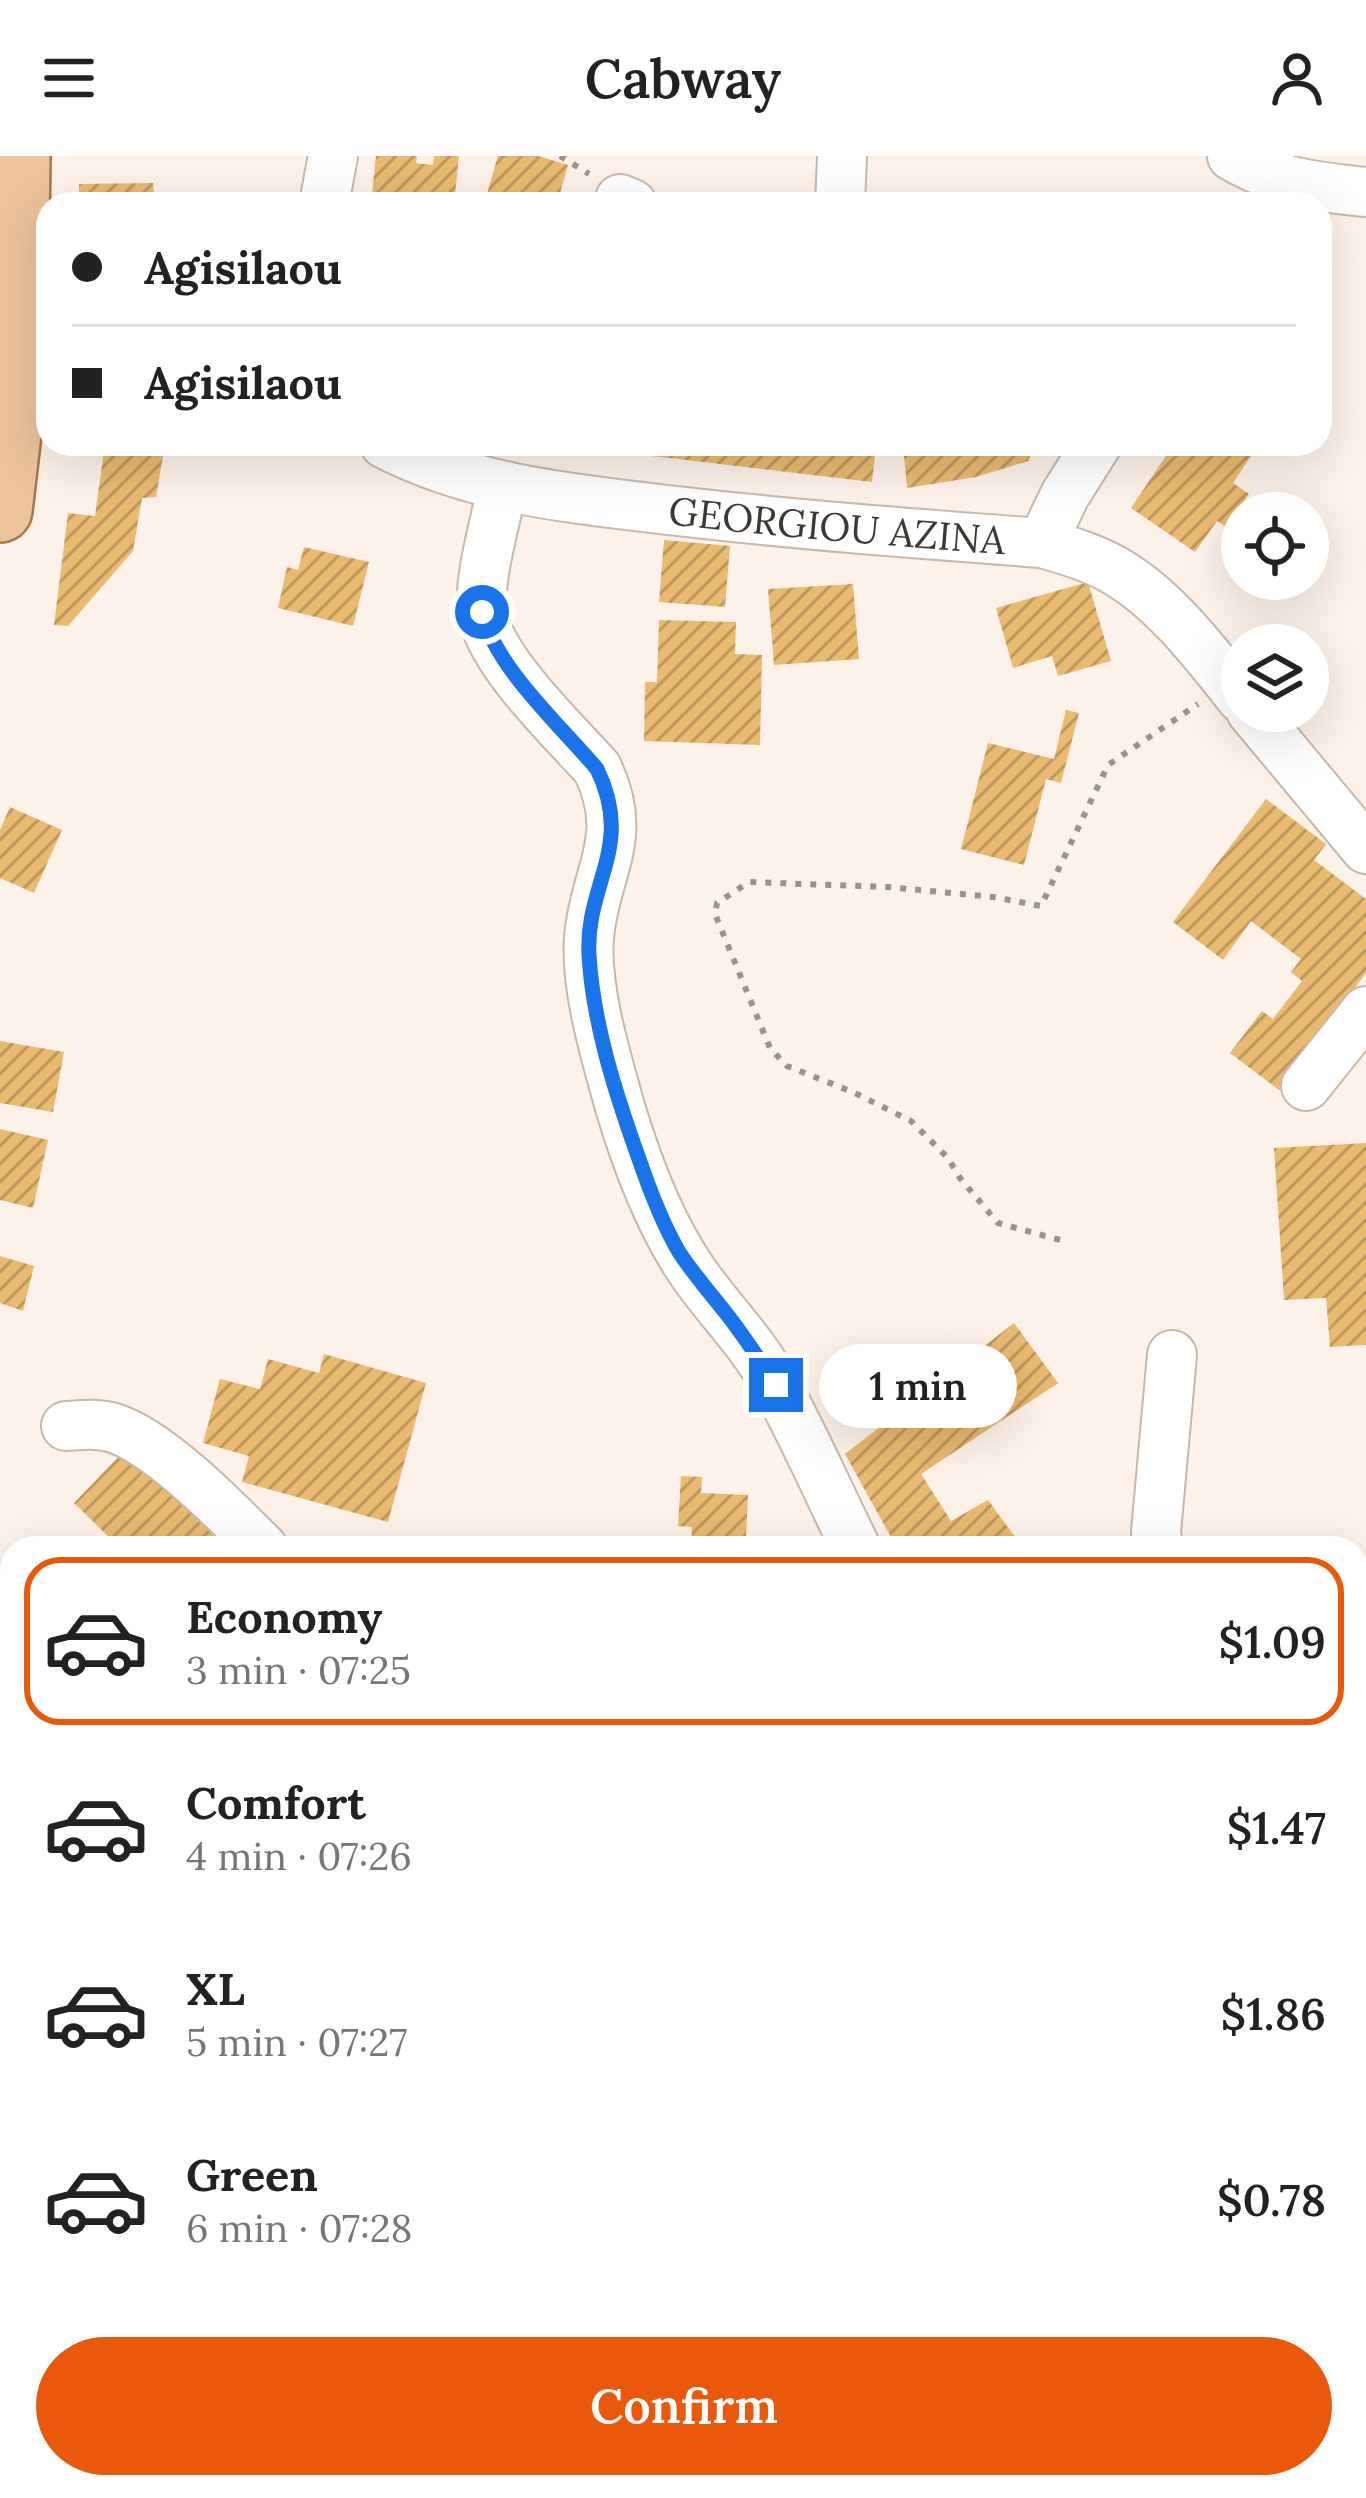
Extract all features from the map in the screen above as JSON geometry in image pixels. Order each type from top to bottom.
[{"type":"main road","points":[[0,510],[21,383],[18,156]]},
{"type":"street","points":[[326,192],[333,156]]},
{"type":"street","points":[[840,192],[842,156]]},
{"type":"street","points":[[1232,156],[1262,173],[1278,192]]},
{"type":"street","points":[[1332,193],[1366,193]]},
{"type":"street","name":"GEORGIOU AZINA","points":[[412,456],[457,476],[568,498],[789,524],[1042,543],[1115,571],[1143,591],[1221,675]]},
{"type":"street","points":[[1042,543],[1089,456]]},
{"type":"street","points":[[502,487],[482,594],[486,631],[514,674],[597,769],[612,813],[613,838],[589,933],[589,955],[600,1028],[621,1111],[676,1247],[776,1385],[850,1536]]},
{"type":"street","name":"GEORGIOU AZINA","points":[[1269,732],[1366,849]]},
{"type":"street","points":[[1306,1086],[1366,1011]]},
{"type":"street","points":[[1156,1536],[1172,1355]]},
{"type":"street","points":[[66,1426],[96,1424],[138,1439],[160,1453],[249,1536]]},
{"type":"path","points":[[1060,1240],[998,1223],[948,1158],[911,1121],[787,1066],[770,1048],[716,914],[717,903],[749,882],[888,887],[1041,906],[1108,765],[1221,708]]},
{"type":"building","points":[[376,156],[417,156],[416,163],[433,165],[434,156],[459,156],[455,192],[372,192]]},
{"type":"building","points":[[498,156],[538,156],[568,165],[560,192],[488,192]]},
{"type":"building","points":[[153,183],[154,192],[79,192],[79,184]]},
{"type":"building","points":[[103,456],[163,456],[156,497],[142,498],[133,551],[68,626],[54,625],[68,513],[95,516]]},
{"type":"building","points":[[653,456],[875,456],[872,482]]},
{"type":"building","points":[[904,456],[1030,456],[1028,461],[976,477],[907,488]]},
{"type":"building","points":[[1166,456],[1251,456],[1233,483],[1246,492],[1221,492],[1221,524],[1217,521],[1195,552],[1131,508]]},
{"type":"building","points":[[664,540],[730,546],[725,607],[659,602]]},
{"type":"building","points":[[304,547],[369,562],[353,626],[278,608],[287,567],[298,570]]},
{"type":"building","points":[[1088,582],[1111,661],[1058,676],[1052,656],[1013,668],[996,608]]},
{"type":"building","points":[[853,584],[859,659],[774,665],[768,589]]},
{"type":"building","points":[[659,620],[736,622],[735,654],[762,655],[760,745],[644,741],[645,682],[657,682]]},
{"type":"building","points":[[1066,710],[1079,713],[1061,783],[1046,779],[1024,865],[961,849],[988,743],[1054,759]]},
{"type":"building","points":[[1266,799],[1326,844],[1314,860],[1366,899],[1366,973],[1279,1090],[1230,1053],[1262,1011],[1273,1019],[1302,981],[1291,972],[1301,959],[1251,921],[1223,960],[1173,922]]},
{"type":"building","points":[[10,807],[62,830],[34,893],[0,878],[0,830]]},
{"type":"building","points":[[0,1041],[64,1052],[53,1112],[0,1103]]},
{"type":"building","points":[[0,1129],[48,1140],[33,1208],[0,1200]]},
{"type":"building","points":[[1366,1143],[1366,1345],[1330,1347],[1326,1298],[1284,1300],[1274,1148]]},
{"type":"building","points":[[0,1256],[34,1266],[23,1311],[0,1303]]},
{"type":"building","points":[[1014,1323],[1058,1383],[921,1474],[951,1521],[988,1500],[1014,1536],[890,1536],[845,1454]]},
{"type":"building","points":[[324,1354],[426,1383],[388,1522],[242,1482],[249,1456],[203,1443],[220,1379],[260,1389],[268,1359],[319,1373]]},
{"type":"building","points":[[125,1450],[214,1536],[108,1536],[74,1503]]},
{"type":"building","points":[[681,1476],[702,1477],[701,1493],[748,1495],[746,1536],[692,1536],[692,1527],[678,1526]]},
{"type":"route","points":[[482,612],[499,653],[597,769],[606,787],[613,838],[589,933],[589,955],[600,1028],[621,1111],[676,1247],[776,1385]]}]
